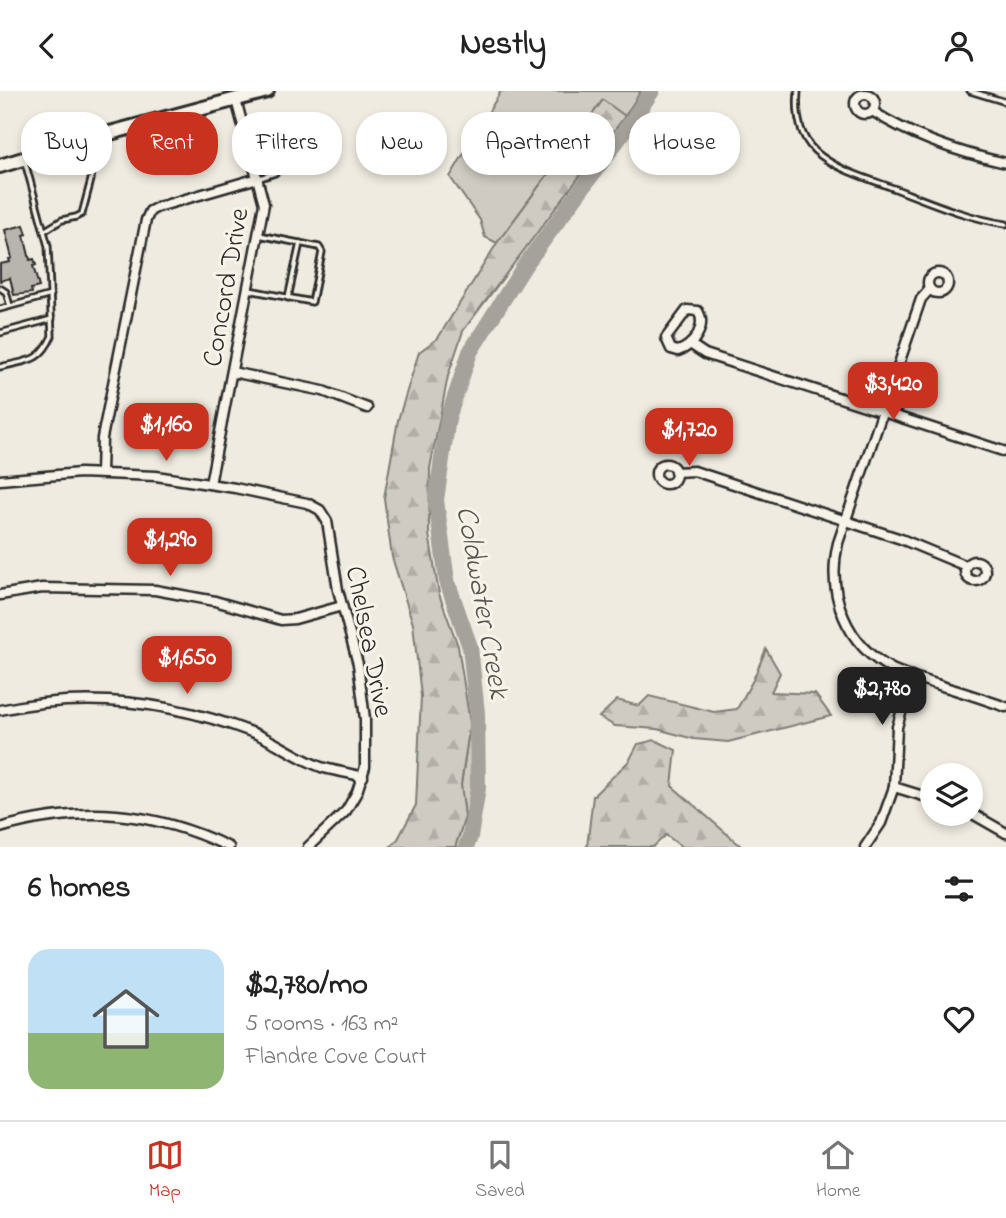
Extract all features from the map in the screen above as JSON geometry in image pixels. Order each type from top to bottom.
[{"type":"main road","points":[[112,133],[267,91]]},
{"type":"main road","points":[[0,166],[21,160]]},
{"type":"street","name":"Concord Drive","points":[[210,484],[264,204],[236,100]]},
{"type":"street","points":[[872,111],[901,127],[945,145],[974,156],[1006,163]]},
{"type":"street","points":[[101,473],[102,438],[150,211],[258,179]]},
{"type":"street","points":[[930,289],[921,299],[838,543],[834,572],[838,607],[846,624],[866,650],[894,669],[1006,707]]},
{"type":"street","points":[[693,310],[698,311],[703,320],[702,327],[690,344],[678,351],[671,349],[666,338],[682,314],[693,310]]},
{"type":"street","points":[[690,344],[705,354],[1006,452]]},
{"type":"street","points":[[232,372],[323,391],[367,408]]},
{"type":"street","points":[[675,472],[694,471],[924,547],[966,566]]},
{"type":"street","points":[[0,480],[55,474],[101,473],[156,476],[210,484]]},
{"type":"street","name":"Chelsea Drive","points":[[210,484],[307,503],[320,510],[329,530],[342,606],[356,650],[366,734],[363,777],[346,811],[308,847]]},
{"type":"street","points":[[0,595],[53,588],[155,590],[215,601],[281,620],[295,619],[342,606]]},
{"type":"street","points":[[866,847],[881,823],[894,787],[897,727],[912,676]]},
{"type":"street","points":[[0,711],[35,703],[78,700],[127,701],[173,708],[220,720],[255,733],[320,766],[363,777]]},
{"type":"street","points":[[894,787],[920,796]]},
{"type":"street","points":[[0,828],[70,813],[111,814],[177,825],[229,847]]},
{"type":"street","points":[[983,820],[1006,833]]},
{"type":"lane","points":[[798,91],[797,113],[803,134],[815,151],[834,164],[938,205],[979,219],[1006,223]]},
{"type":"lane","points":[[970,91],[1006,102]]},
{"type":"lane","points":[[330,132],[333,134],[336,145],[327,155],[279,168],[277,149],[280,145],[330,132]]},
{"type":"lane","points":[[0,367],[40,356],[52,336],[48,246],[28,175]]},
{"type":"lane","points":[[44,232],[62,219],[82,214],[91,175]]},
{"type":"lane","points":[[258,179],[269,175]]},
{"type":"lane","points":[[248,290],[312,302],[320,264],[321,248],[259,235]]},
{"type":"lane","points":[[288,298],[300,243]]},
{"type":"lane","points":[[0,288],[6,292],[10,306]]},
{"type":"lane","points":[[0,309],[51,295]]},
{"type":"lane","points":[[0,333],[52,319]]},
{"type":"green space","points":[[501,91],[641,91],[625,116],[602,101],[594,112],[489,112]]},
{"type":"green space","points":[[603,100],[625,116],[615,129],[615,112],[594,112]]},
{"type":"green space","points":[[461,158],[461,175],[547,175],[497,243],[485,237],[480,220],[450,177]]},
{"type":"green space","points":[[547,175],[581,175],[463,331],[448,376],[430,468],[429,534],[439,594],[458,646],[470,723],[461,785],[465,817],[455,847],[390,847],[398,839],[416,805],[421,696],[413,624],[392,557],[384,498],[398,420],[419,352],[438,338],[497,243]]},
{"type":"green space","points":[[766,649],[780,673],[771,692],[815,694],[831,716],[728,742],[694,739],[657,729],[615,726],[599,717],[617,700],[639,706],[649,696],[714,712],[737,709]]},
{"type":"green space","points":[[470,723],[473,770],[471,816],[463,847],[455,847],[465,817],[461,785]]},
{"type":"green space","points":[[655,740],[676,750],[672,786],[742,847],[682,847],[666,835],[653,847],[587,847],[593,796],[629,761],[638,744]]},
{"type":"building","points":[[24,225],[30,260],[34,259],[36,265],[33,266],[39,287],[31,289],[32,293],[14,295],[10,278],[0,281],[0,264],[10,262],[9,259],[12,258],[5,230]]},
{"type":"waterway","name":"Coldwater Creek","points":[[466,847],[478,788],[477,713],[470,647],[447,581],[436,500],[448,418],[470,352],[525,265],[652,91]]}]
